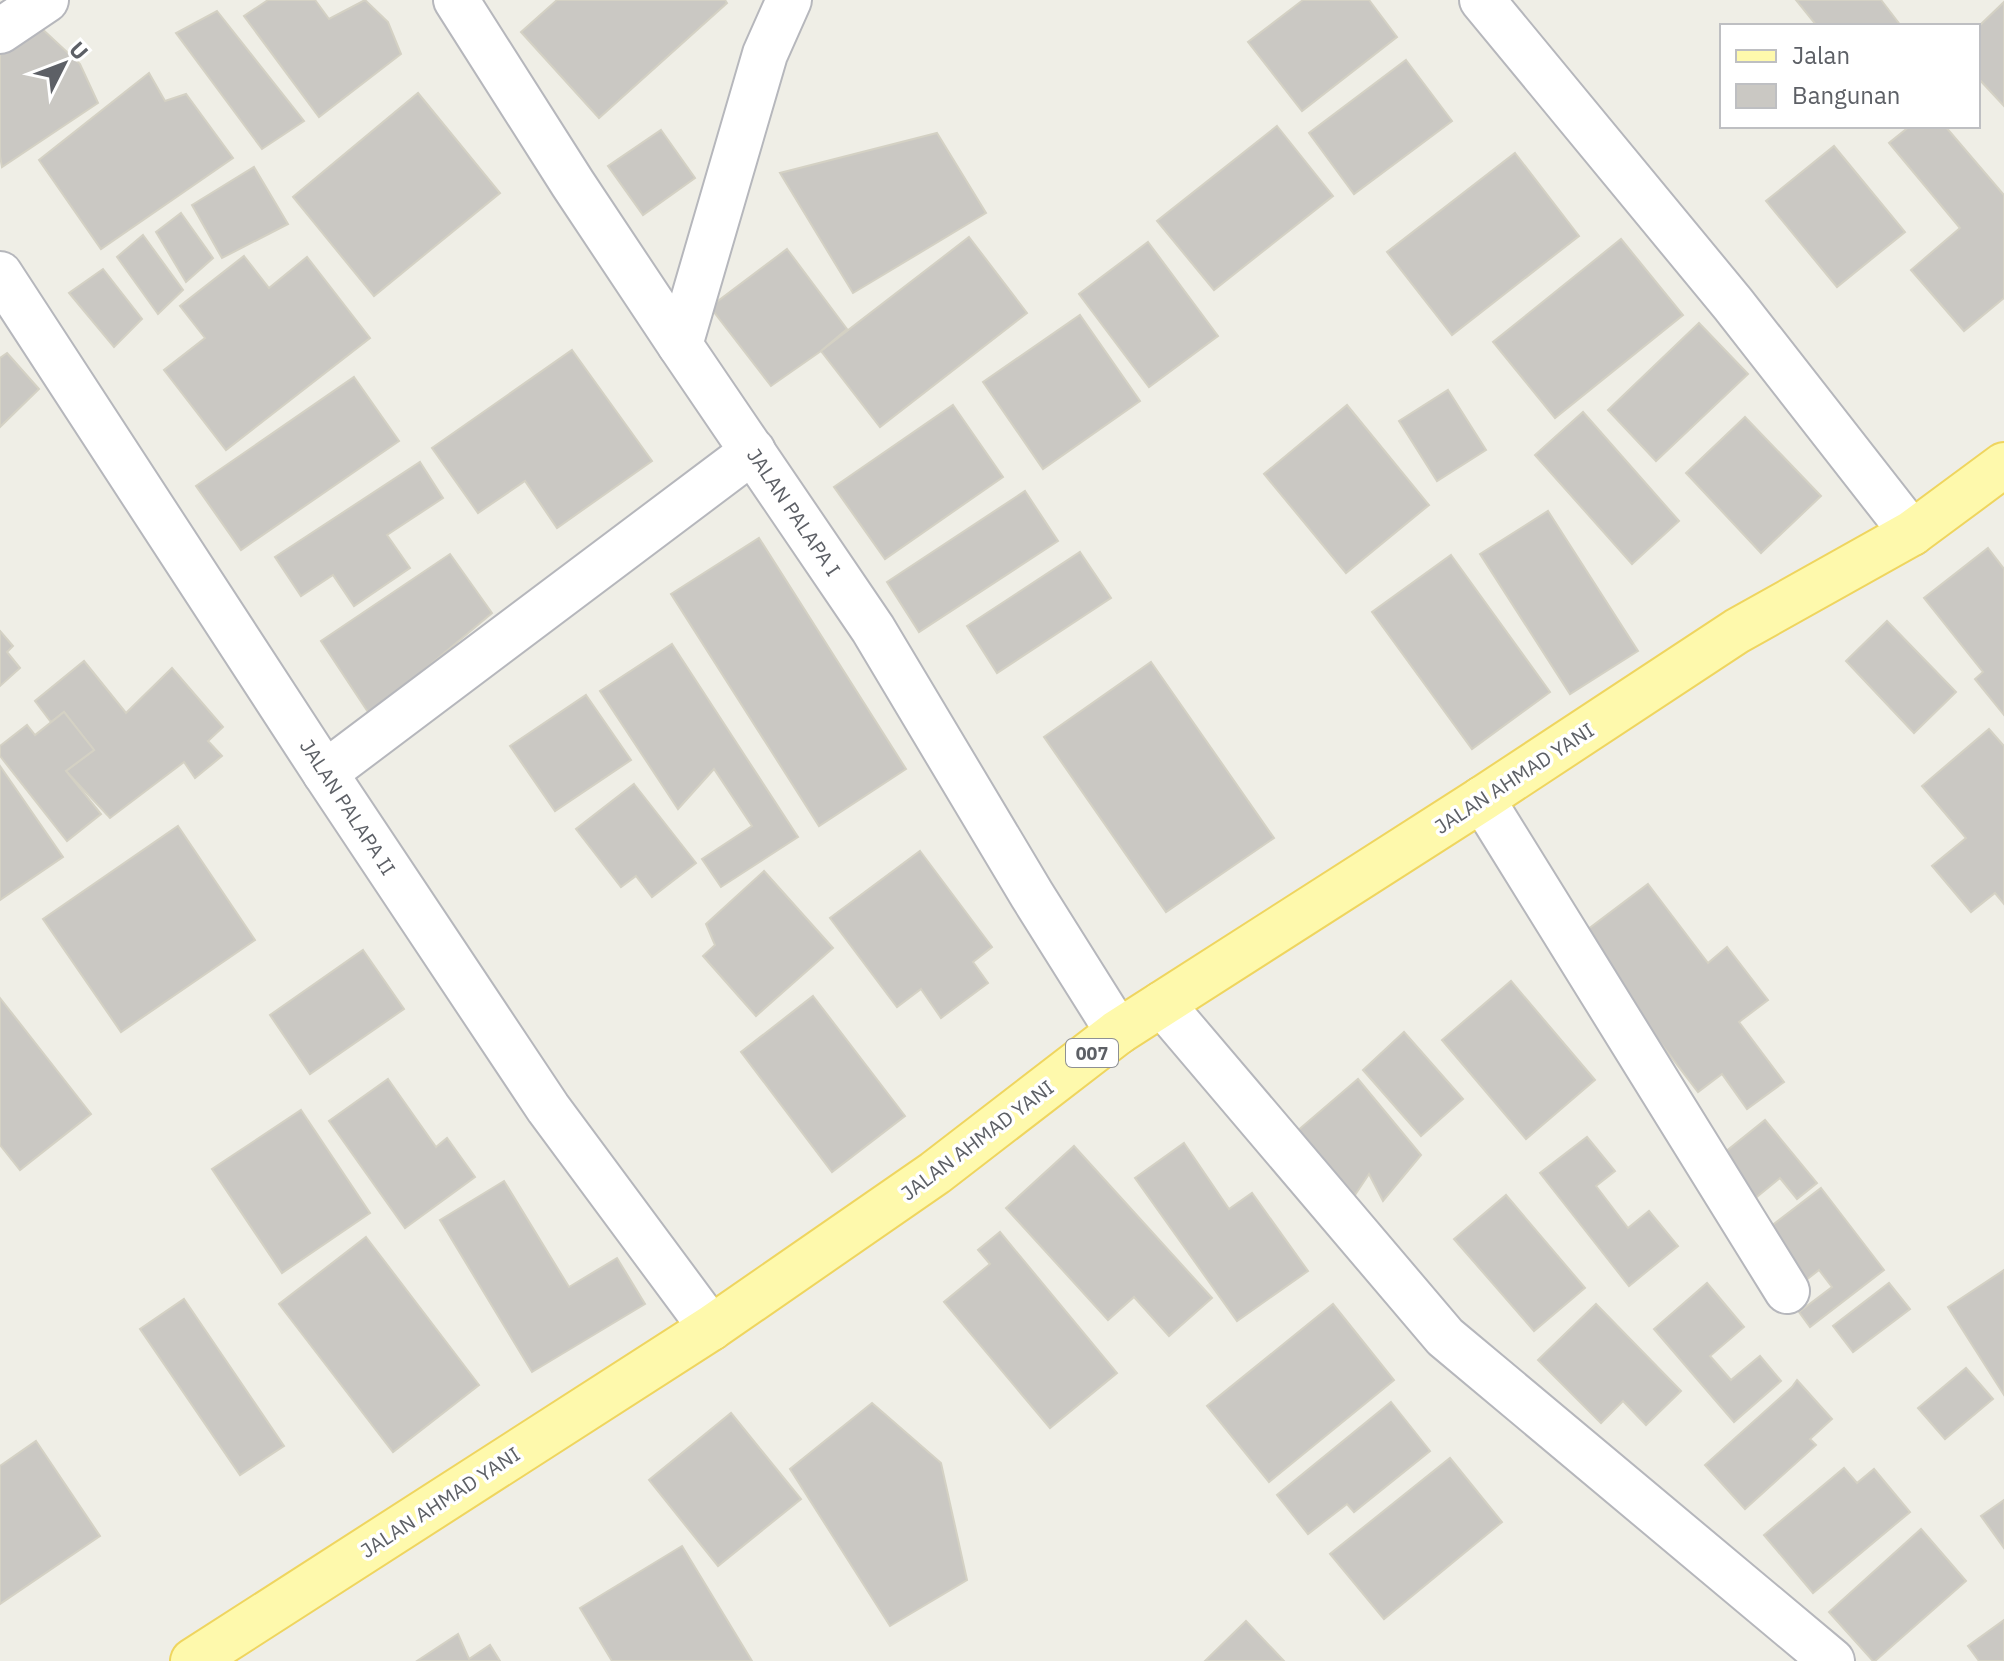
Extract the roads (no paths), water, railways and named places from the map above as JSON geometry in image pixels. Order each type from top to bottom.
[{"type":"main road","name":"JALAN AHMAD YANI","points":[[193,1661],[711,1328],[935,1173],[1118,1032],[1737,631],[1912,533],[2004,465]]},
{"type":"street","points":[[0,31],[46,0]]},
{"type":"street","name":"JALAN PALAPA I","points":[[456,0],[573,184],[873,629],[1118,1032]]},
{"type":"street","points":[[680,345],[765,54],[789,0]]},
{"type":"street","points":[[1482,0],[1733,304],[1912,533]]},
{"type":"street","name":"JALAN PALAPA II","points":[[0,274],[325,773],[548,1108],[711,1328]]},
{"type":"street","points":[[325,773],[753,451]]},
{"type":"street","points":[[1482,799],[1787,1291]]},
{"type":"street","points":[[1162,1004],[1445,1337],[1832,1661]]}]
